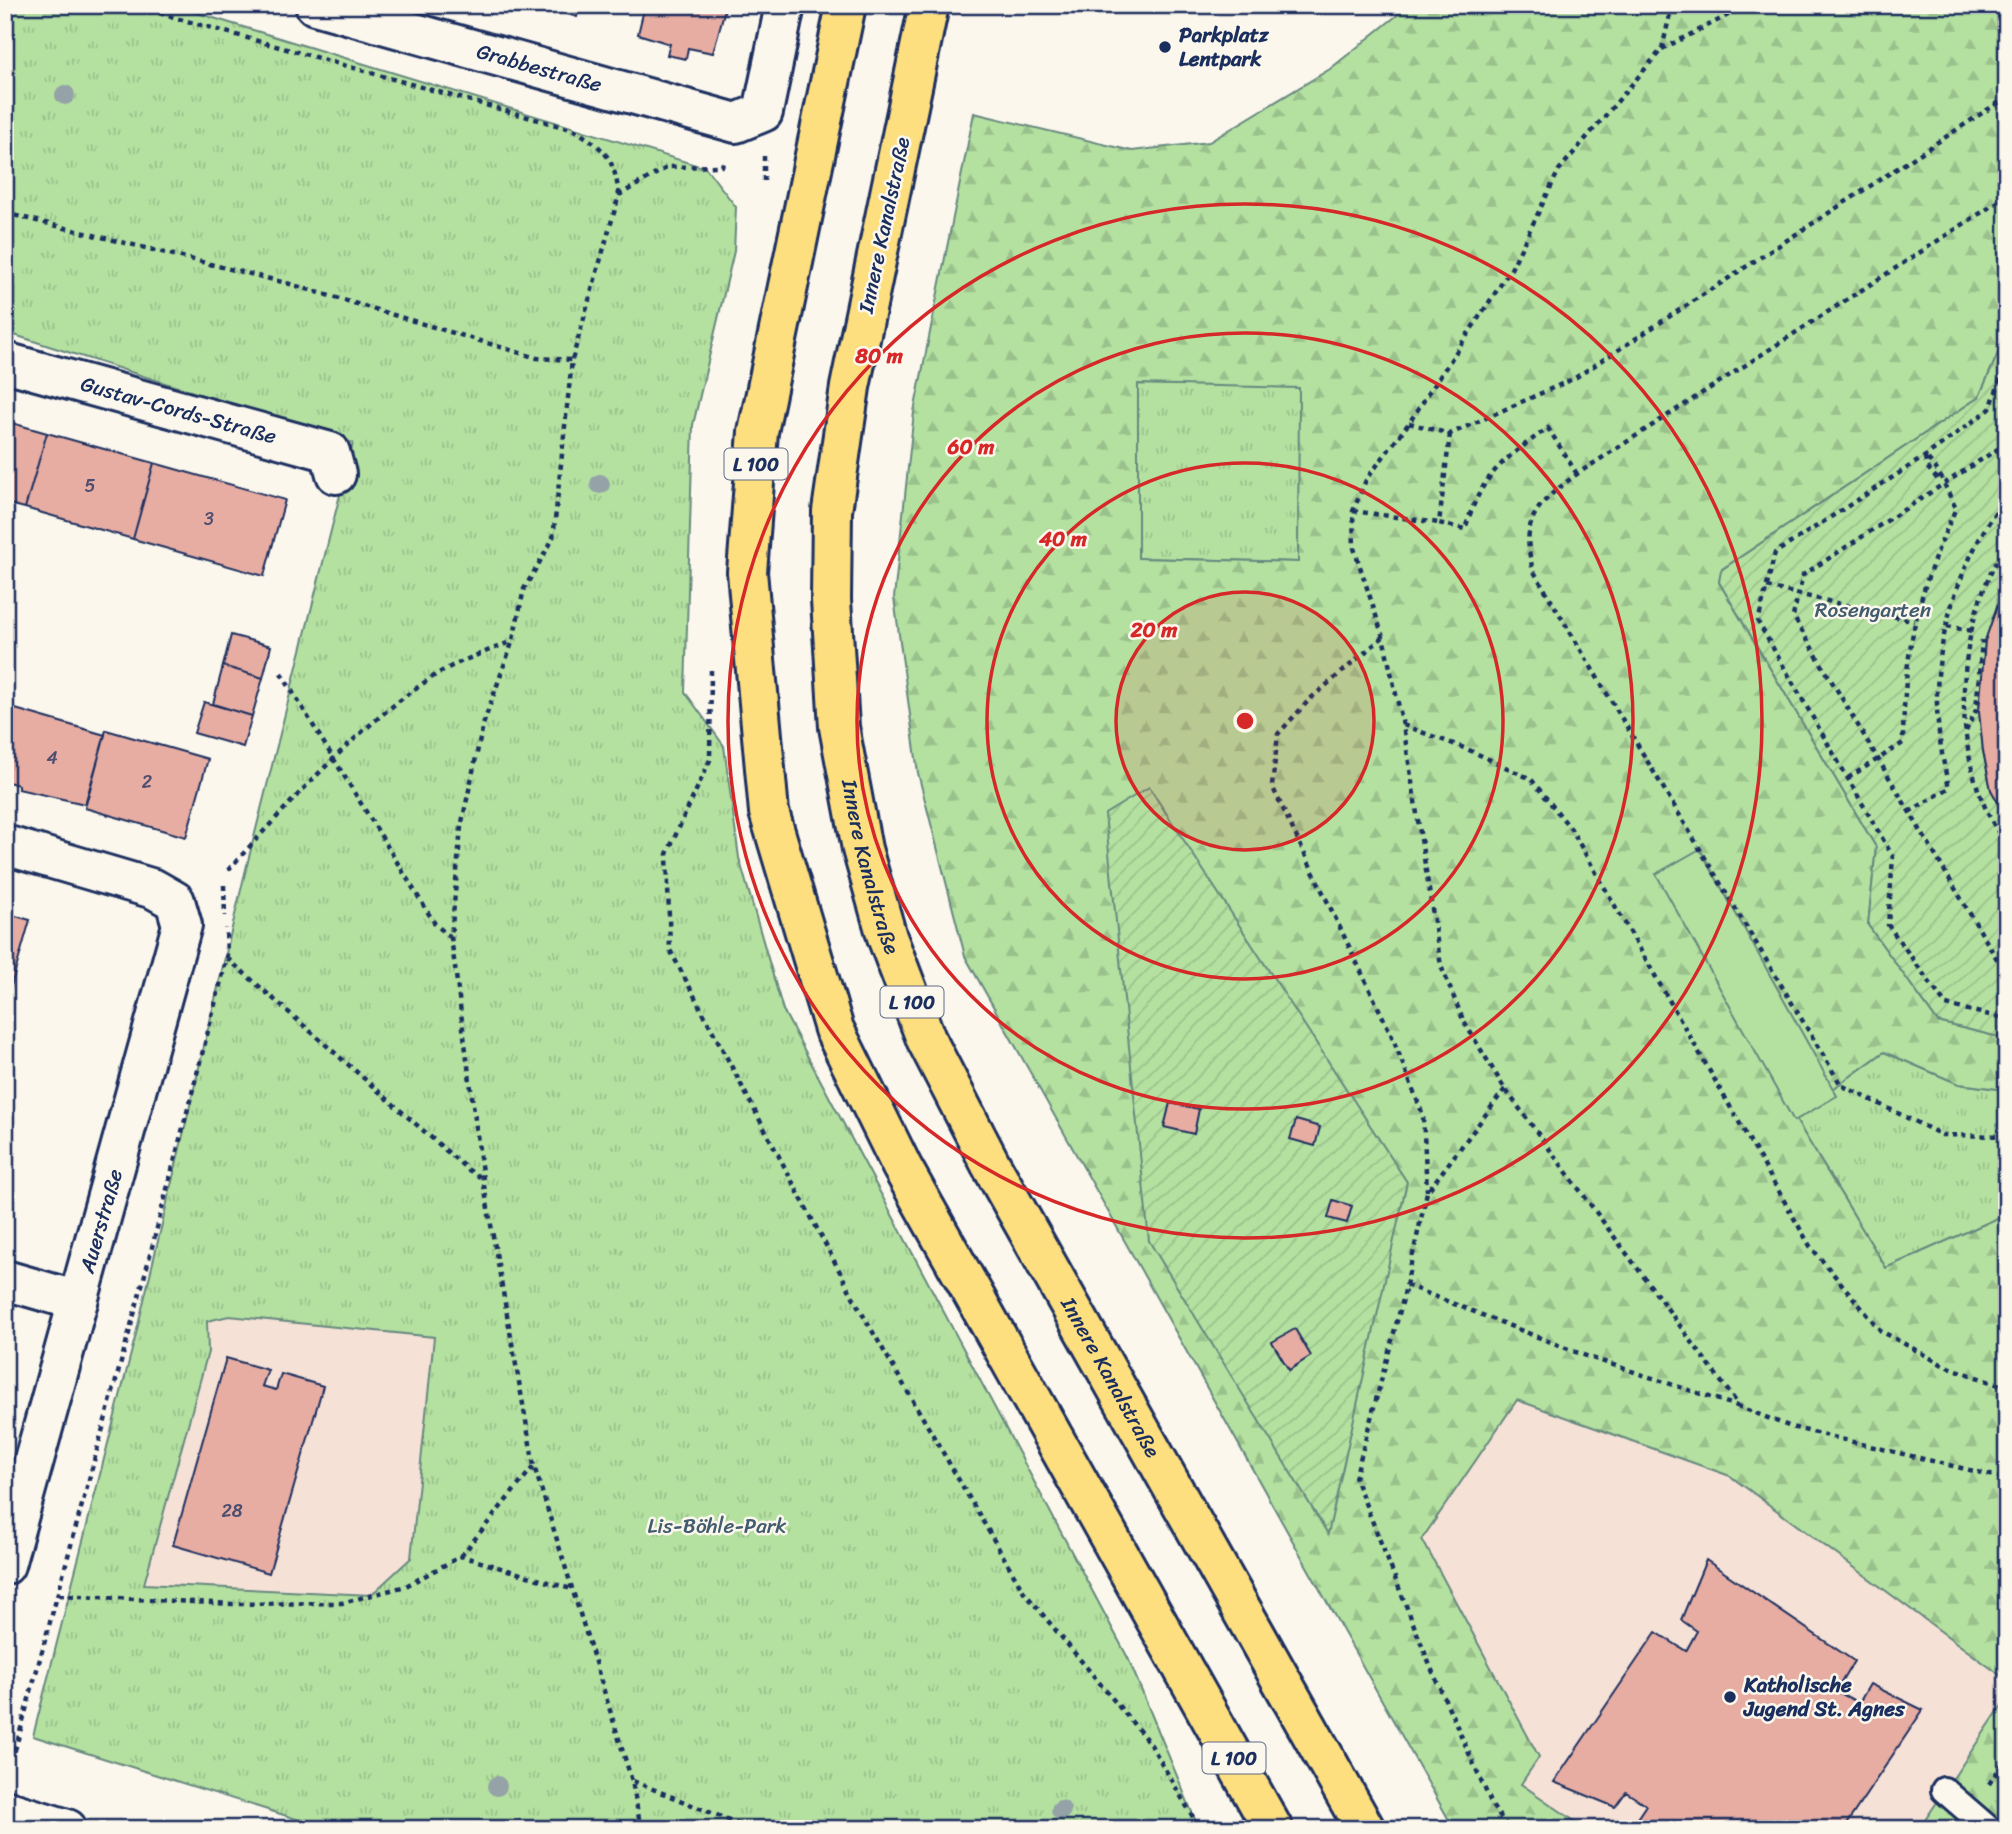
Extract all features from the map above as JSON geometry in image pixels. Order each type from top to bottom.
[{"type":"main road","name":"L 100","points":[[846,5],[757,445],[747,572],[769,812],[840,1042],[902,1167],[1273,1829]]},
{"type":"main road","name":"Innere Kanalstraße","points":[[929,5],[850,387],[832,512],[831,600],[839,727],[862,849],[887,937],[937,1062],[991,1165],[1365,1829]]},
{"type":"street","name":"Grabbestraße","points":[[315,5],[736,123],[763,112],[785,5]]},
{"type":"street","name":"Gustav-Cords-Straße","points":[[5,362],[330,452],[336,474]]},
{"type":"street","name":"Auerstraße","points":[[5,845],[154,889],[175,901],[181,925],[5,1565]]},
{"type":"street","points":[[5,1280],[78,1301]]},
{"type":"street","points":[[5,1810],[67,1829]]},
{"type":"lane","points":[[1944,1790],[1989,1829]]},
{"type":"path","points":[[130,5],[575,130],[602,146],[615,169],[619,195],[572,360],[553,539],[524,589],[513,640],[483,725],[461,827],[451,937],[483,1180],[534,1466],[632,1781],[642,1829]]},
{"type":"path","points":[[1662,49],[1672,5]]},
{"type":"path","points":[[1740,1408],[1505,1089],[1464,1022],[1441,965],[1403,725],[1384,637],[1354,548],[1353,511],[1366,480],[1409,423],[1511,269],[1559,170],[1662,49],[1748,5]]},
{"type":"path","points":[[1409,423],[1450,434],[1575,378],[2007,97]]},
{"type":"path","points":[[619,195],[668,167],[722,166]]},
{"type":"path","points":[[2007,196],[1577,474],[1537,509],[1527,529],[1528,550],[1533,569],[1841,1085],[1942,1135],[2007,1136]]},
{"type":"path","points":[[5,213],[290,284],[537,358],[572,360]]},
{"type":"path","points":[[2007,360],[1990,409],[1924,457],[1775,553],[1758,622],[1893,858],[1888,925],[1946,1005],[2007,1019]]},
{"type":"path","points":[[1353,511],[1465,528],[1475,497],[1495,466],[1548,428],[1577,474]]},
{"type":"path","points":[[1439,523],[1450,434]]},
{"type":"path","points":[[2007,443],[1804,575],[1793,616],[2007,976]]},
{"type":"path","points":[[1998,449],[2007,456]]},
{"type":"path","points":[[1998,449],[2007,470]]},
{"type":"path","points":[[1848,778],[1903,743],[1904,684],[1914,621],[1932,561],[1956,508],[1938,471],[1924,457]]},
{"type":"path","points":[[1909,812],[1949,788],[1940,743],[1937,691],[1947,626],[1960,579],[1992,515],[2007,496]]},
{"type":"path","points":[[2007,544],[1991,575],[1972,631],[1965,670],[1966,732],[1979,794],[1991,822],[2007,845]]},
{"type":"path","points":[[1767,587],[1914,621]]},
{"type":"path","points":[[1947,626],[1972,631]]},
{"type":"path","points":[[1384,637],[1310,699],[1278,734],[1272,786],[1391,1034],[1423,1115],[1427,1192],[1406,1285],[1354,1478],[1431,1668],[1493,1807],[1509,1829]]},
{"type":"path","points":[[228,870],[332,760],[386,712],[436,674],[513,640]]},
{"type":"path","points":[[1966,732],[1976,710],[1982,640]]},
{"type":"path","points":[[281,673],[435,924],[451,937]]},
{"type":"path","points":[[1403,725],[1468,750],[1531,779],[1571,829],[1810,1246],[1881,1331],[1943,1365],[2007,1388]]},
{"type":"path","points":[[710,760],[667,854],[670,950],[859,1308],[1024,1592],[1151,1745],[1200,1829]]},
{"type":"path","points":[[5,1747],[15,1750],[227,958],[467,1169],[483,1180]]},
{"type":"path","points":[[1427,1192],[1505,1089]]},
{"type":"path","points":[[1406,1285],[1586,1356],[1791,1427],[2007,1479]]},
{"type":"path","points":[[58,1595],[232,1604],[342,1603],[406,1586],[461,1556],[534,1466]]},
{"type":"path","points":[[461,1556],[572,1589]]},
{"type":"path","points":[[632,1781],[751,1829]]},
{"type":"shaded area","points":[[229,1316],[434,1337],[411,1558],[371,1595],[144,1584],[208,1352],[206,1321]]},
{"type":"shaded area","points":[[1517,1400],[1730,1476],[2007,1680],[2007,1698],[1919,1829],[1586,1829],[1521,1784],[1422,1539]]},
{"type":"green space","name":"Lis-Böhle-Park","points":[[5,5],[171,5],[706,168],[736,207],[734,251],[693,425],[685,692],[724,746],[739,858],[783,1010],[1128,1658],[1199,1829],[328,1829],[33,1736],[136,1334],[244,877],[353,443],[5,332]],"holes":[[[229,1316],[434,1337],[411,1558],[371,1595],[144,1584],[208,1352],[207,1321]]]},
{"type":"green space","points":[[1410,5],[2007,5],[2007,333],[1979,397],[1722,569],[1719,582],[1876,847],[1868,925],[1938,1022],[2007,1039],[2007,1090],[1959,1084],[1884,1052],[1794,1117],[1886,1268],[2007,1214],[2007,1680],[1730,1476],[1517,1400],[1422,1539],[1539,1757],[1521,1784],[1586,1829],[1454,1829],[965,956],[918,773],[894,598],[914,412],[974,113],[1132,151],[1209,142],[1330,69]],"holes":[[[1138,384],[1299,388],[1298,562],[1138,558]]]},
{"type":"green space","name":"Rosengarten","points":[[2007,333],[2007,580],[1985,641],[1979,711],[1991,790],[2007,818],[2007,1039],[1938,1022],[1868,925],[1876,847],[1719,582],[1721,570],[1979,397]]},
{"type":"green space","points":[[1137,384],[1300,387],[1298,562],[1138,558]]},
{"type":"green space","points":[[1149,787],[1407,1182],[1328,1534],[1149,1241],[1105,814]]},
{"type":"green space","points":[[1700,849],[1837,1096],[1794,1121],[1656,874]]},
{"type":"green space","points":[[1884,1052],[1959,1084],[2007,1090],[2007,1214],[1886,1268],[1794,1117]]},
{"type":"green space","points":[[2007,1698],[2007,1829],[1919,1829]]},
{"type":"building","points":[[539,5],[580,5],[577,17]]},
{"type":"building","points":[[645,5],[726,5],[713,53],[688,48],[686,59],[667,55],[670,44],[638,34]]},
{"type":"building","points":[[5,421],[47,433],[25,508],[5,503]]},
{"type":"building","points":[[47,433],[154,463],[133,539],[25,508]]},
{"type":"building","points":[[154,463],[285,500],[264,576],[133,539]]},
{"type":"building","points":[[2006,580],[2007,818],[1991,790],[1979,711],[1985,641]]},
{"type":"building","points":[[231,635],[271,646],[263,678],[223,666]]},
{"type":"building","points":[[223,666],[263,678],[252,716],[213,704]]},
{"type":"building","points":[[204,702],[252,716],[243,747],[194,733]]},
{"type":"building","points":[[5,706],[105,735],[85,804],[18,789],[18,785],[5,781]]},
{"type":"building","points":[[106,730],[208,759],[186,837],[85,808]]},
{"type":"building","points":[[5,913],[30,920],[5,1007]]},
{"type":"building","points":[[1170,1103],[1199,1109],[1194,1134],[1164,1127]]},
{"type":"building","points":[[1296,1120],[1320,1127],[1315,1146],[1290,1139]]},
{"type":"building","points":[[1333,1200],[1352,1206],[1347,1223],[1328,1218]]},
{"type":"building","points":[[1295,1329],[1311,1356],[1289,1370],[1272,1342]]},
{"type":"building","points":[[226,1358],[268,1370],[262,1386],[276,1390],[281,1374],[323,1386],[269,1573],[173,1545]]},
{"type":"building","name":"Katholische Jugend St. Agnes","points":[[1706,1560],[1854,1661],[1836,1691],[1859,1703],[1870,1684],[1923,1710],[1843,1829],[1630,1829],[1646,1805],[1626,1792],[1615,1807],[1554,1782],[1656,1632],[1686,1651],[1697,1631],[1681,1620]]},
{"type":"place","name":"Parkplatz Lentpark","points":[[1165,47]]},
{"type":"place","name":"Katholische Jugend St. Agnes","points":[[1730,1697]]}]
